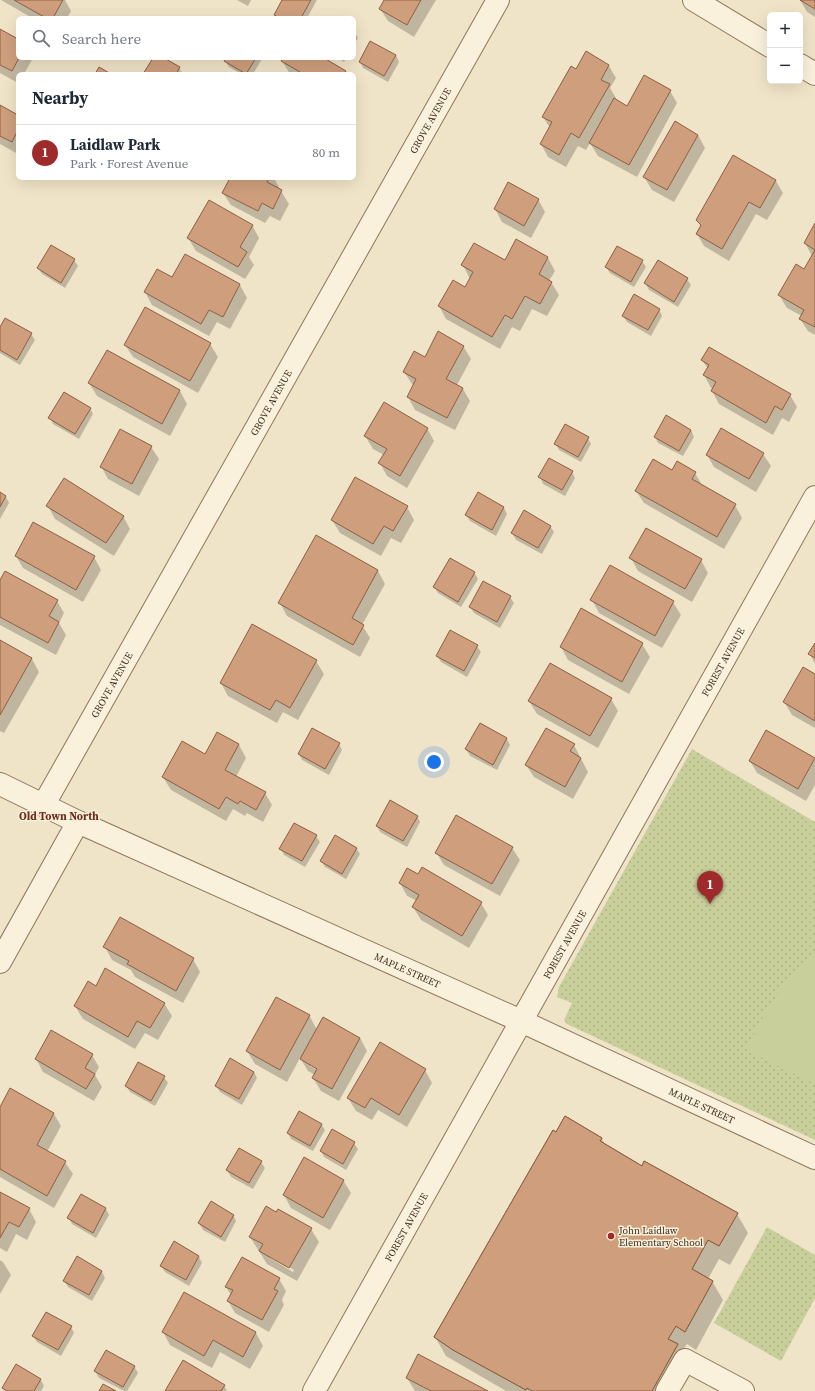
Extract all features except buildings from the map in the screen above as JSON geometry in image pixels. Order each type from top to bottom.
[{"type":"street","name":"GROVE AVENUE","points":[[44,804],[498,0]]},
{"type":"street","points":[[694,0],[767,44]]},
{"type":"street","points":[[803,67],[815,74]]},
{"type":"street","name":"FOREST AVENUE","points":[[314,1391],[815,497]]},
{"type":"street","name":"MAPLE STREET","points":[[0,784],[44,804],[78,822],[521,1021],[815,1158]]},
{"type":"street","points":[[0,962],[78,822]]},
{"type":"street","points":[[667,1391],[686,1360],[743,1391]]},
{"type":"green space","points":[[692,749],[815,822],[815,1140],[567,1024],[564,1020],[572,1003],[557,997],[559,987]]},
{"type":"green space","points":[[815,956],[815,1084],[746,1050],[761,1020],[779,992],[801,964]]},
{"type":"green space","points":[[767,1227],[815,1255],[815,1298],[781,1361],[714,1323]]},
{"type":"place","name":"Laidlaw Park","points":[[710,904]]},
{"type":"place","name":"John Laidlaw Elementary School","points":[[611,1236]]},
{"type":"district","name":"Old Town North","points":[[59,816]]}]
